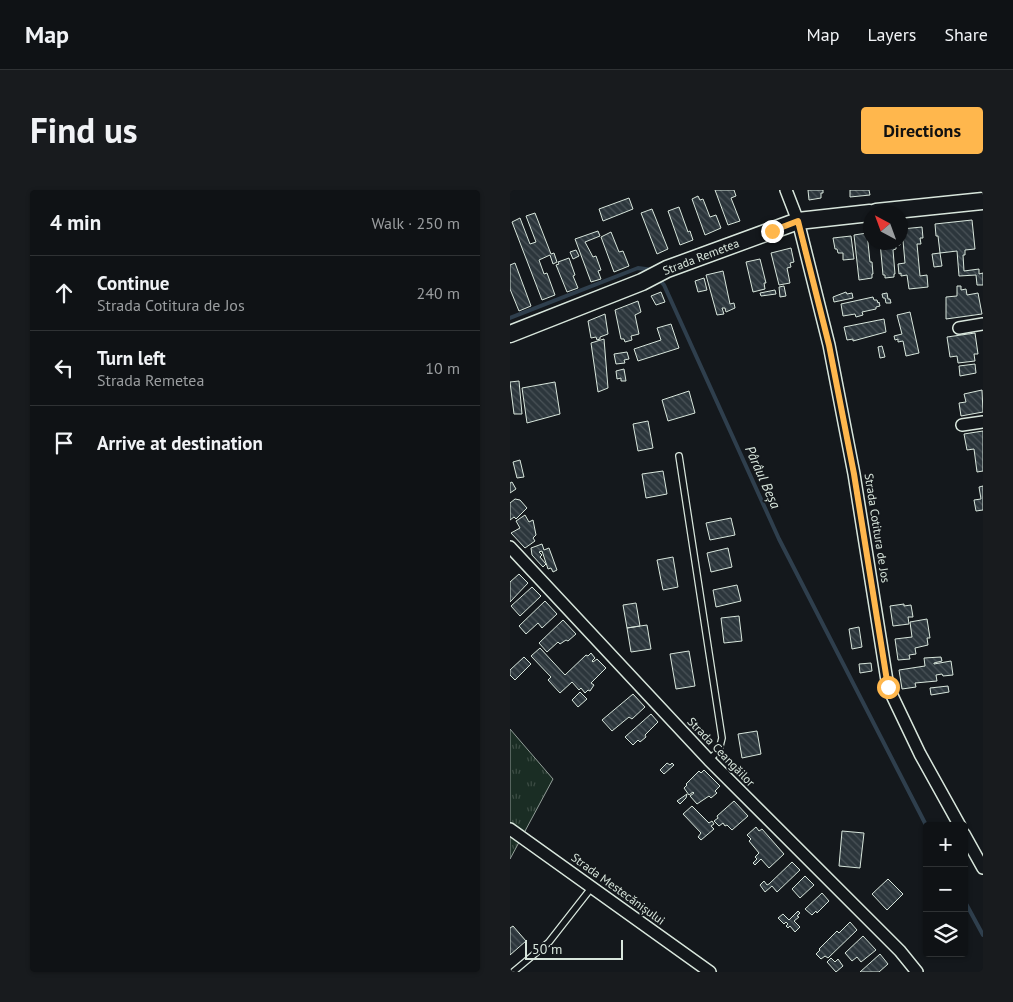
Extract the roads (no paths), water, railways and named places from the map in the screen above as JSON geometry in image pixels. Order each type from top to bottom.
[{"type":"street","name":"Strada Cotitura de Jos","points":[[786,190],[798,221],[829,345],[854,474],[888,687],[920,754],[958,822]]},
{"type":"street","points":[[908,209],[983,201]]},
{"type":"street","name":"Strada Remetea","points":[[510,334],[642,282],[666,269],[798,221],[863,214]]},
{"type":"street","points":[[959,328],[983,324]]},
{"type":"street","points":[[962,425],[983,422]]},
{"type":"street","name":"Strada Ceangăilor","points":[[510,547],[709,760],[900,951],[917,972]]},
{"type":"street","name":"Strada Mestecănișului","points":[[510,829],[710,972]]},
{"type":"street","points":[[968,841],[983,868]]},
{"type":"lane","points":[[679,456],[722,738],[719,750],[709,760]]},
{"type":"lane","points":[[513,972],[549,942],[592,887]]},
{"type":"waterway","name":"Pârâul Beșa","points":[[510,318],[638,268],[653,270]]},
{"type":"waterway","name":"Pârâul Beșa","points":[[658,278],[664,285],[779,539],[924,822]]},
{"type":"waterway","name":"Pârâul Beșa","points":[[968,907],[983,935]]}]
